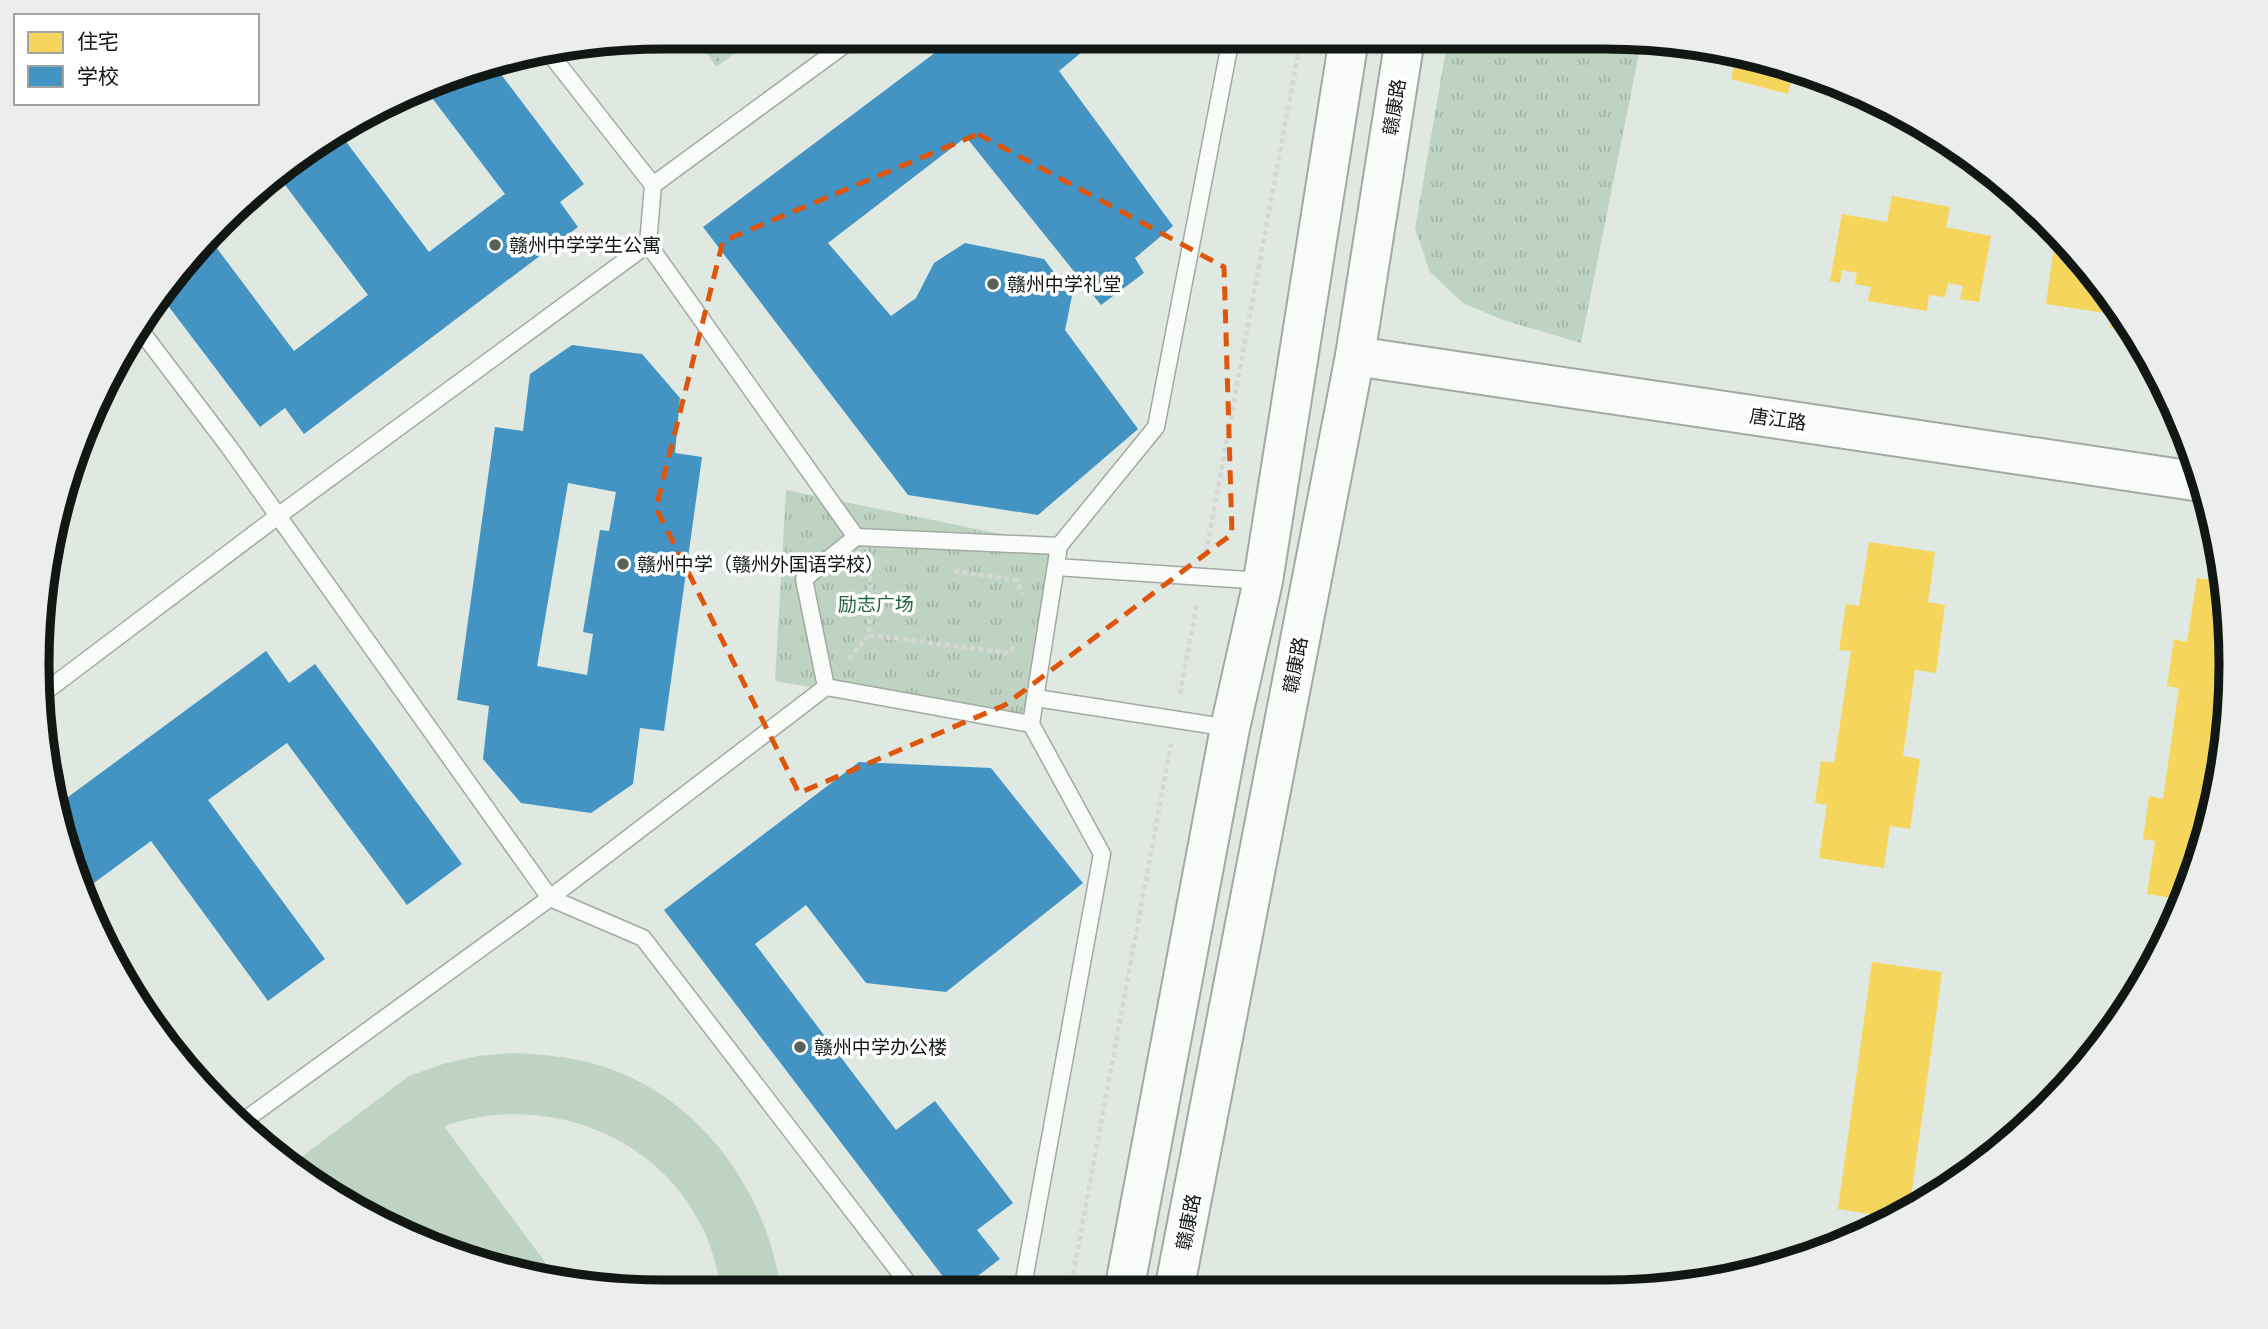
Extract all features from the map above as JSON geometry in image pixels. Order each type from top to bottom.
[{"type":"main road","points":[[1126,1280],[1230,728],[1263,581],[1347,49]]},
{"type":"main road","name":"赣康路","points":[[1176,1280],[1355,356],[1403,49]]},
{"type":"main road","name":"唐江路","points":[[1355,356],[2190,480]]},
{"type":"lane","points":[[653,185],[839,49]]},
{"type":"lane","points":[[1024,1280],[1102,854],[1031,724],[1059,546],[1156,427],[1229,49]]},
{"type":"lane","points":[[554,59],[653,185],[648,244],[856,537]]},
{"type":"lane","points":[[50,688],[648,244]]},
{"type":"lane","points":[[145,336],[278,516],[550,898],[643,939],[906,1280]]},
{"type":"lane","points":[[826,687],[804,579],[856,537],[1059,546]]},
{"type":"lane","points":[[1056,567],[1263,581]]},
{"type":"lane","points":[[248,1117],[550,898],[826,687],[1031,724]]},
{"type":"lane","points":[[1036,698],[1230,728]]},
{"type":"path","points":[[1205,560],[1299,49]]},
{"type":"path","points":[[826,687],[869,635],[871,581],[856,537]]},
{"type":"path","points":[[951,570],[1016,580],[1026,601]]},
{"type":"path","points":[[1180,695],[1197,600]]},
{"type":"path","points":[[869,635],[1010,653],[1021,632]]},
{"type":"path","points":[[1072,1280],[1172,736]]},
{"type":"highlighted area","points":[[978,134],[1224,267],[1232,534],[1005,705],[799,793],[656,508],[723,241]]},
{"type":"green space","points":[[704,49],[741,49],[716,67]]},
{"type":"green space","points":[[1446,49],[1640,50],[1581,343],[1503,320],[1463,303],[1430,272],[1415,229]]},
{"type":"green space","name":"励志广场","points":[[786,490],[1059,546],[1031,724],[775,681]]},
{"type":"green space","points":[[514,1053],[574,1059],[622,1074],[658,1092],[690,1117],[717,1145],[740,1178],[759,1213],[773,1251],[779,1280],[719,1280],[703,1229],[683,1196],[657,1168],[627,1145],[593,1129],[557,1118],[519,1114],[481,1117],[444,1126],[550,1269],[467,1247],[392,1217],[357,1198],[299,1159],[409,1076],[478,1056]]},
{"type":"building: 住宅","points":[[1718,62],[1763,70],[1792,79],[1788,94],[1731,79],[1734,66]]},
{"type":"building: 住宅","points":[[1892,196],[1950,207],[1946,227],[1991,236],[1979,302],[1960,299],[1963,286],[1948,283],[1945,297],[1929,295],[1927,311],[1868,301],[1871,287],[1855,284],[1857,273],[1842,270],[1840,283],[1830,281],[1842,214],[1887,222]]},
{"type":"building: 住宅","points":[[2053,253],[2062,254],[2108,313],[2046,304]]},
{"type":"building: 住宅","points":[[2111,318],[2119,330],[2110,328]]},
{"type":"building: 住宅","points":[[1869,542],[1935,552],[1928,602],[1945,605],[1936,673],[1915,670],[1903,756],[1920,759],[1910,829],[1890,826],[1884,868],[1819,858],[1827,805],[1815,803],[1821,761],[1834,763],[1851,651],[1839,650],[1846,604],[1859,606]]},
{"type":"building: 住宅","points":[[2197,578],[2213,581],[2219,664],[2214,745],[2198,824],[2173,898],[2147,894],[2155,841],[2143,839],[2149,796],[2163,799],[2179,688],[2167,686],[2174,639],[2187,642]]},
{"type":"building: 住宅","points":[[1872,962],[1942,972],[1911,1198],[1879,1215],[1838,1209]]},
{"type":"building: 学校","name":"赣州中学礼堂","points":[[940,49],[1086,49],[1059,71],[1173,226],[1135,258],[1144,273],[1101,305],[966,137],[828,243],[891,316],[916,298],[934,263],[965,243],[1044,259],[1072,296],[1065,330],[1138,429],[1038,515],[908,495],[703,227]]},
{"type":"building: 学校","name":"赣州中学学生公寓","points":[[499,72],[584,184],[560,202],[578,227],[304,434],[285,408],[260,427],[167,304],[215,245],[294,351],[368,295],[283,182],[344,139],[429,252],[505,194],[430,96]]},
{"type":"building: 学校","points":[[572,345],[642,354],[680,398],[675,453],[702,457],[664,731],[640,728],[633,784],[591,813],[521,803],[483,759],[489,706],[457,700],[495,427],[523,431],[530,374]],"holes":[[[568,483],[616,492],[609,531],[600,530],[583,632],[593,634],[587,675],[537,666]]]},
{"type":"building: 学校","points":[[266,651],[289,683],[315,664],[462,864],[407,905],[287,743],[208,800],[325,959],[268,1001],[151,841],[91,885],[64,800]]},
{"type":"building: 学校","name":"赣州中学办公楼","points":[[859,762],[991,768],[1083,883],[946,992],[866,983],[806,905],[755,944],[896,1130],[935,1101],[1013,1203],[977,1230],[1000,1259],[972,1280],[946,1280],[664,910]]},
{"type":"place","name":"赣州中学学生公寓","points":[[495,245]]},
{"type":"place","name":"赣州中学礼堂","points":[[993,284]]},
{"type":"place","name":"赣州中学（赣州外国语学校）","points":[[623,564]]},
{"type":"place","name":"赣州中学办公楼","points":[[800,1047]]}]
